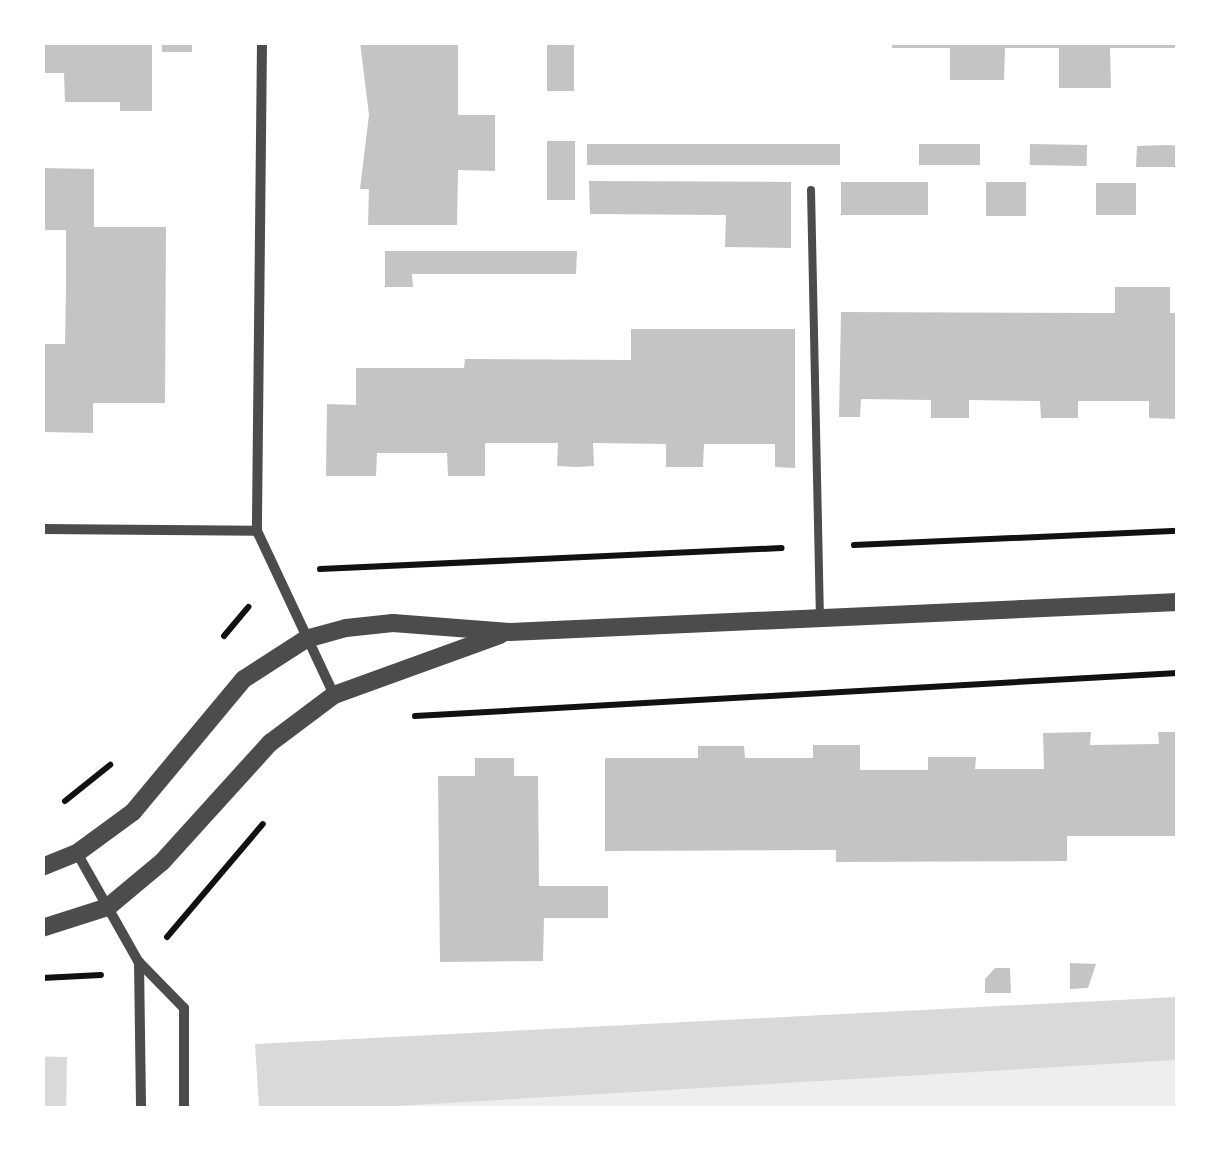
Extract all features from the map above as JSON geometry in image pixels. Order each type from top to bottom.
[{"type":"street","points":[[262,42],[257,531],[334,695]]},
{"type":"street","points":[[42,529],[257,531]]},
{"type":"street","points":[[42,867],[78,853],[133,812],[244,679],[306,639],[393,624],[510,632],[1178,602]]},
{"type":"street","points":[[42,928],[108,907],[162,862],[270,743],[334,695],[510,632]]},
{"type":"street","points":[[78,853],[138,961],[184,1008],[184,1108]]},
{"type":"street","points":[[138,961],[141,1108]]},
{"type":"lane","points":[[811,190],[820,616]]},
{"type":"path","points":[[401,719],[1178,673]]},
{"type":"path","points":[[42,978],[100,975],[138,961],[159,947],[273,811]]},
{"type":"shaded area","points":[[1177,997],[1177,1060],[364,1108],[259,1108],[255,1044]]},
{"type":"shaded area","points":[[43,1057],[67,1057],[66,1108],[42,1108]]},
{"type":"shaded area","points":[[1177,1060],[1177,1108],[364,1108]]},
{"type":"building","points":[[42,42],[152,45],[152,111],[120,111],[120,102],[65,102],[64,73],[42,73]]},
{"type":"building","points":[[162,42],[192,42],[192,52],[162,52]]},
{"type":"building","points":[[360,42],[458,42],[458,115],[495,115],[495,171],[458,170],[457,225],[368,225],[369,189],[360,189],[369,115]]},
{"type":"building","points":[[547,42],[574,42],[574,91],[547,91]]},
{"type":"building","points":[[892,42],[1178,42],[1178,48],[1110,48],[1111,88],[1059,88],[1059,48],[1005,48],[1004,80],[950,80],[950,48],[892,48]]},
{"type":"building","points":[[547,141],[575,141],[575,200],[547,200]]},
{"type":"building","points":[[587,144],[840,144],[840,165],[587,165]]},
{"type":"building","points":[[919,144],[980,144],[980,165],[919,165]]},
{"type":"building","points":[[1030,144],[1087,145],[1087,166],[1030,165]]},
{"type":"building","points":[[1137,146],[1178,146],[1178,167],[1136,167]]},
{"type":"building","points":[[42,168],[94,169],[94,227],[166,227],[165,403],[93,403],[93,433],[42,432],[42,344],[65,344],[66,230],[42,230]]},
{"type":"building","points":[[589,181],[791,182],[791,248],[725,247],[726,215],[590,214]]},
{"type":"building","points":[[841,182],[928,182],[928,215],[841,215]]},
{"type":"building","points":[[986,182],[1026,182],[1026,216],[986,216]]},
{"type":"building","points":[[1096,183],[1136,183],[1136,215],[1096,215]]},
{"type":"building","points":[[385,251],[577,251],[576,274],[412,274],[413,287],[385,287]]},
{"type":"building","points":[[1115,287],[1170,287],[1170,313],[1178,313],[1178,419],[1149,418],[1149,401],[1078,401],[1078,418],[1041,418],[1040,401],[969,400],[969,418],[931,418],[931,400],[861,399],[860,417],[839,417],[841,312],[1115,313]]},
{"type":"building","points":[[631,329],[795,329],[795,468],[775,467],[775,444],[704,444],[703,467],[666,467],[666,444],[593,443],[594,466],[576,467],[557,466],[558,443],[485,443],[485,476],[448,476],[447,453],[377,453],[376,476],[326,476],[327,404],[356,405],[356,368],[464,368],[465,359],[631,360]]},
{"type":"building","points":[[1091,732],[1090,745],[1159,744],[1158,732],[1178,732],[1178,836],[1067,836],[1067,861],[836,862],[836,850],[605,851],[605,758],[698,758],[698,746],[744,746],[745,758],[813,758],[813,745],[860,745],[860,770],[928,770],[928,757],[976,757],[975,769],[1044,769],[1043,733]]},
{"type":"building","points":[[475,758],[514,758],[514,776],[538,776],[539,886],[608,886],[608,918],[544,918],[543,961],[440,962],[438,776],[475,776]]},
{"type":"building","points":[[1070,963],[1096,964],[1088,988],[1070,989]]},
{"type":"building","points":[[995,968],[1010,968],[1011,993],[985,993],[985,979]]}]
